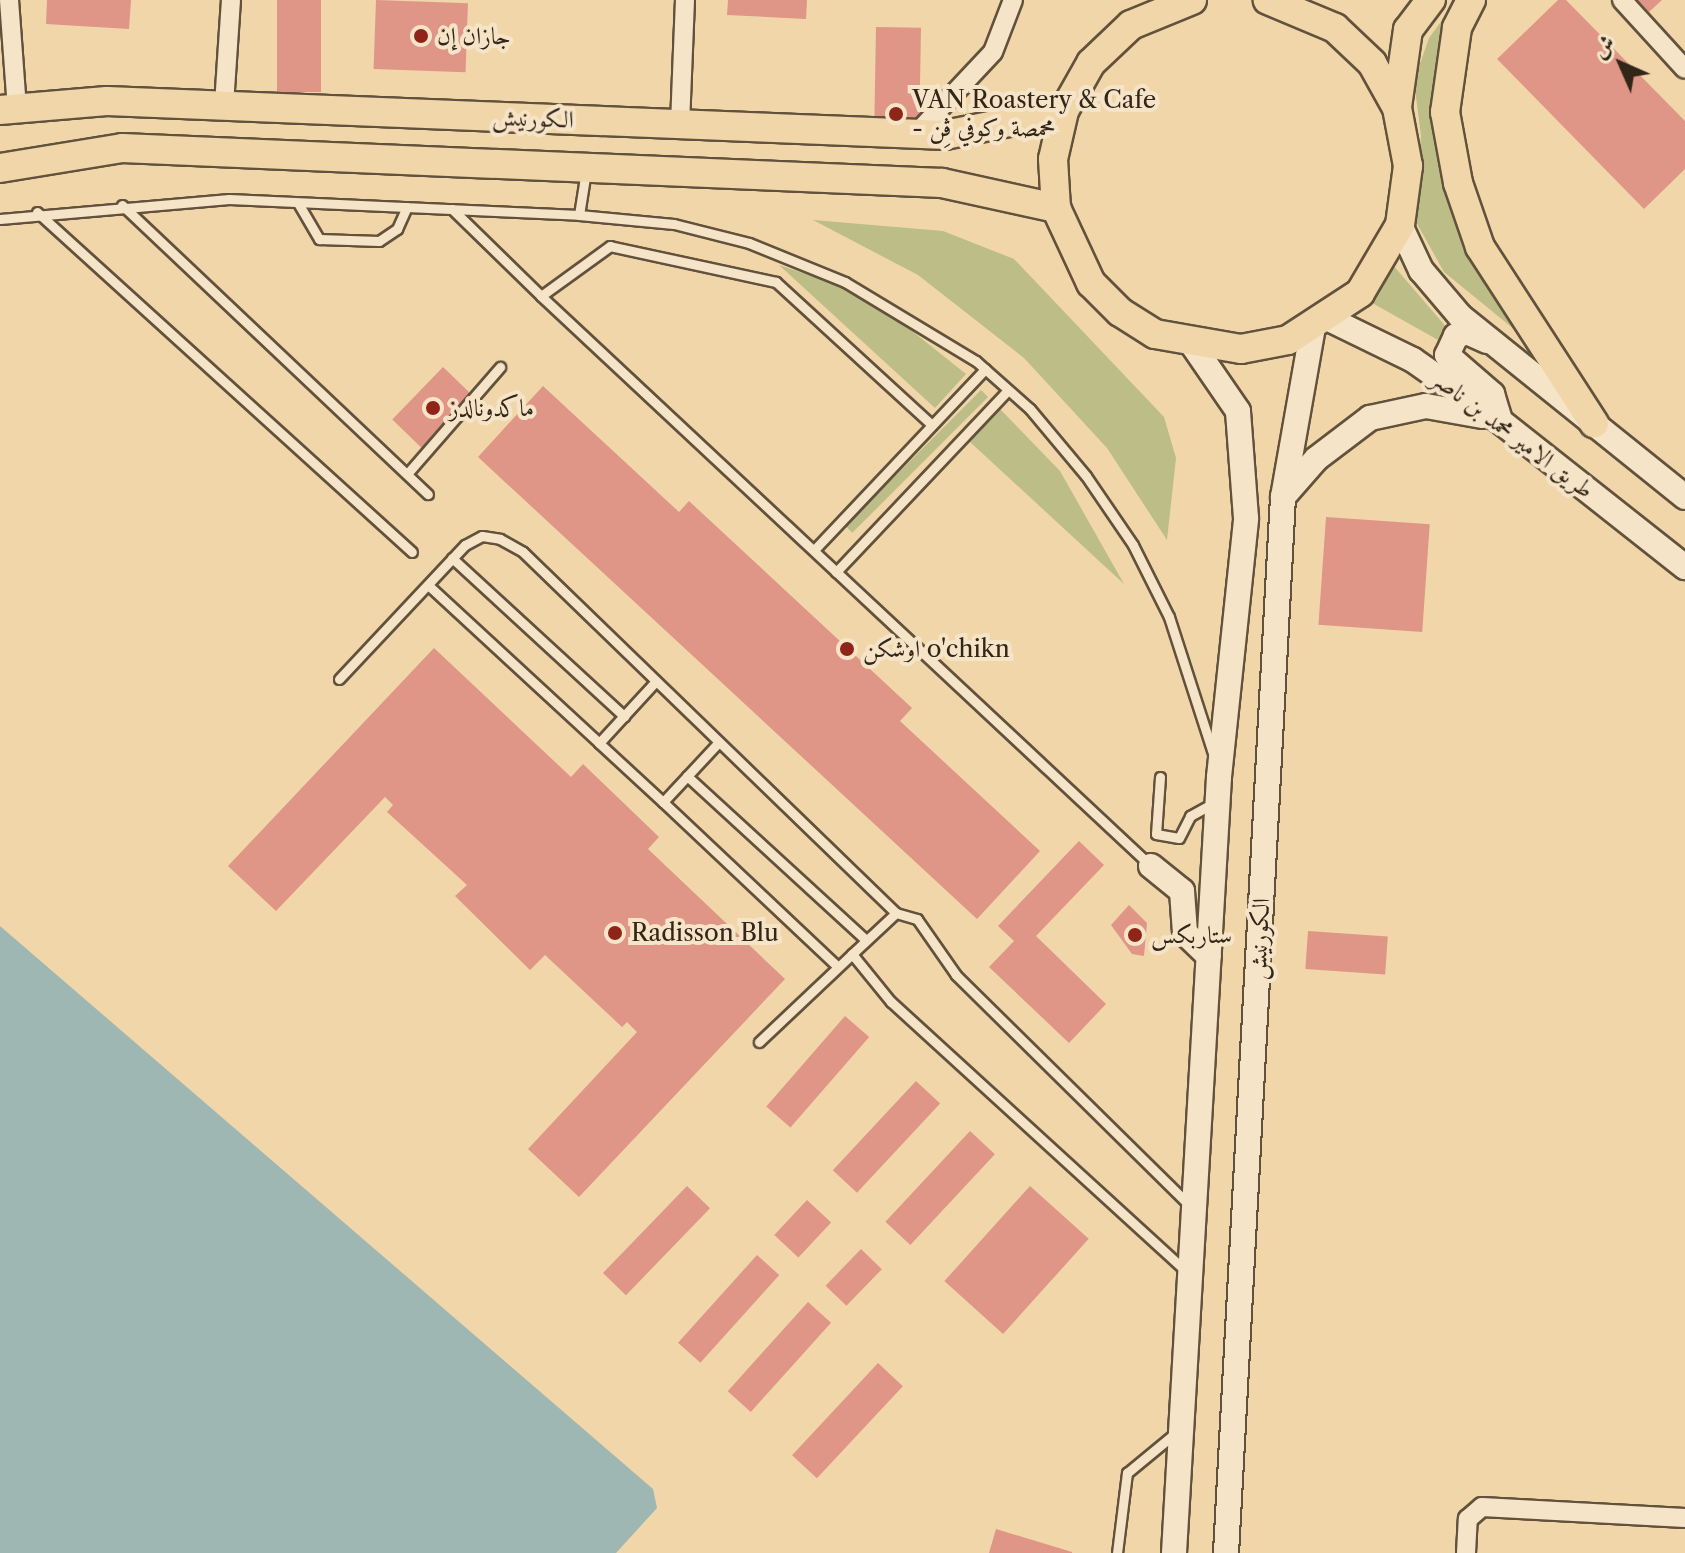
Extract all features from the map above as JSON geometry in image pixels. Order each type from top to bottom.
[{"type":"main road","points":[[1192,0],[1131,25],[1091,63],[1064,111],[1053,159],[1056,208],[1091,283],[1155,334],[1192,344],[1241,349],[1321,323],[1384,261],[1400,225],[1408,166],[1397,108],[1408,30],[1431,0]]},
{"type":"main road","points":[[1471,0],[1457,28],[1445,112],[1458,183],[1480,247],[1594,423]]},
{"type":"main road","points":[[1286,1],[1353,45],[1397,108]]},
{"type":"main road","name":"الكورنيش","points":[[9,109],[107,101],[916,134],[1064,111]]},
{"type":"main road","name":"الكورنيش","points":[[0,168],[122,148],[942,183],[1056,208]]},
{"type":"main road","points":[[1400,225],[1421,270],[1489,342],[1685,497]]},
{"type":"main road","name":"الكورنيش","points":[[1226,1553],[1283,497],[1321,323]]},
{"type":"main road","name":"طريق الامير محمد بن ناصر","points":[[1321,323],[1413,360],[1500,421],[1685,567]]},
{"type":"main road","points":[[1283,497],[1316,459],[1370,418],[1426,406],[1500,421],[1492,394],[1447,355],[1456,336],[1467,332],[1489,342]]},
{"type":"main road","name":"الكورنيش","points":[[1174,1553],[1219,788],[1246,518],[1245,453],[1238,411],[1192,344]]},
{"type":"main road","points":[[1151,866],[1182,891],[1185,933],[1209,956]]},
{"type":"street","points":[[9,0],[6,59],[9,109]]},
{"type":"street","points":[[224,105],[231,0]]},
{"type":"street","points":[[680,124],[685,0]]},
{"type":"street","points":[[916,134],[993,52],[1013,0]]},
{"type":"street","points":[[1622,0],[1685,69]]},
{"type":"street","points":[[1466,1553],[1468,1519],[1482,1507],[1685,1518]]},
{"type":"lane","points":[[579,215],[586,168]]},
{"type":"lane","points":[[298,203],[319,239],[388,237],[407,207]]},
{"type":"lane","points":[[0,219],[37,212],[122,205],[298,203],[579,215],[674,224],[749,243],[845,282],[985,369],[1008,390],[1086,476],[1133,545],[1197,688],[1219,788],[1190,816],[1179,838],[1156,834],[1160,777]]},
{"type":"lane","points":[[122,205],[428,494]]},
{"type":"lane","points":[[452,209],[541,296],[1151,866]]},
{"type":"lane","points":[[37,212],[412,552]]},
{"type":"lane","points":[[541,296],[610,246],[776,282],[932,425]]},
{"type":"lane","points":[[407,474],[500,367]]},
{"type":"lane","points":[[814,550],[985,369]]},
{"type":"lane","points":[[836,572],[1008,390]]},
{"type":"lane","points":[[339,679],[452,558],[482,536],[523,552],[896,913],[917,919],[956,975],[1194,1210]]},
{"type":"lane","points":[[452,558],[624,716]]},
{"type":"lane","points":[[428,585],[837,966]]},
{"type":"lane","points":[[599,743],[656,681]]},
{"type":"lane","points":[[663,802],[719,742]]},
{"type":"lane","points":[[687,776],[865,939]]},
{"type":"lane","points":[[759,1042],[896,913]]},
{"type":"lane","points":[[852,954],[891,1002],[1190,1275]]},
{"type":"lane","points":[[1117,1553],[1127,1473],[1181,1429]]},
{"type":"green space","points":[[1457,0],[1435,86],[1520,334],[1444,272],[1415,220],[1421,136],[1414,81],[1429,38]]},
{"type":"green space","points":[[813,220],[943,231],[1014,259],[1164,417],[1176,458],[1167,540],[1107,448],[1024,358],[918,275]]},
{"type":"green space","points":[[1392,264],[1447,328],[1438,340],[1367,300]]},
{"type":"green space","points":[[779,265],[835,284],[897,319],[966,374],[935,408]]},
{"type":"green space","points":[[981,390],[988,397],[852,533],[845,526]]},
{"type":"green space","points":[[999,408],[1060,471],[1124,584],[969,441]]},
{"type":"water","points":[[0,926],[653,1489],[657,1508],[616,1553],[0,1553]]},
{"type":"building","points":[[47,0],[131,0],[129,29],[46,24]]},
{"type":"building","points":[[277,0],[321,0],[321,92],[277,92]]},
{"type":"building","name":"جازان إن","points":[[376,0],[468,3],[466,72],[374,69]]},
{"type":"building","points":[[728,0],[807,0],[806,19],[727,15]]},
{"type":"building","points":[[1558,0],[1566,0],[1685,121],[1685,169],[1644,209],[1497,59]]},
{"type":"building","points":[[1637,0],[1662,0],[1649,12]]},
{"type":"building","points":[[876,27],[921,28],[919,122],[874,121]]},
{"type":"building","name":"ماكدونالدز","points":[[443,367],[474,397],[423,449],[392,420]]},
{"type":"building","points":[[543,386],[679,512],[689,501],[912,708],[900,721],[1040,851],[977,919],[478,457]]},
{"type":"building","points":[[1326,517],[1430,524],[1422,632],[1318,625]]},
{"type":"building","name":"Radisson Blu","points":[[434,648],[571,777],[583,764],[659,837],[648,849],[785,979],[579,1197],[528,1149],[637,1032],[627,1022],[622,1027],[545,955],[530,970],[455,896],[467,885],[387,812],[393,805],[385,797],[276,911],[228,866]]},
{"type":"building","points":[[1079,841],[1104,865],[1036,936],[1106,1004],[1069,1043],[989,967],[1014,941],[998,926]]},
{"type":"building","name":"ستاربكس","points":[[1129,905],[1147,923],[1144,956],[1132,954],[1111,925]]},
{"type":"building","points":[[1308,931],[1388,937],[1385,974],[1305,969]]},
{"type":"building","points":[[845,1016],[869,1037],[790,1128],[766,1107]]},
{"type":"building","points":[[916,1081],[940,1104],[857,1193],[833,1170]]},
{"type":"building","points":[[970,1131],[995,1154],[910,1245],[885,1222]]},
{"type":"building","points":[[687,1186],[710,1208],[626,1295],[603,1273]]},
{"type":"building","points":[[1030,1186],[1089,1239],[1003,1334],[944,1281]]},
{"type":"building","points":[[807,1200],[831,1223],[798,1258],[774,1235]]},
{"type":"building","points":[[861,1249],[882,1269],[846,1306],[826,1286]]},
{"type":"building","points":[[757,1255],[779,1275],[700,1363],[678,1343]]},
{"type":"building","points":[[808,1302],[831,1323],[751,1412],[728,1391]]},
{"type":"building","points":[[878,1363],[903,1386],[817,1478],[792,1455]]},
{"type":"building","points":[[996,1529],[1072,1552],[1072,1553],[989,1553]]},
{"type":"place","name":"جازان إن","points":[[421,36]]},
{"type":"place","name":"VAN Roastery & Cafe - محمصة وكوفي ڤِن","points":[[896,114]]},
{"type":"place","name":"ماكدونالدز","points":[[433,408]]},
{"type":"place","name":"اوشكن o'chikn","points":[[847,649]]},
{"type":"place","name":"Radisson Blu","points":[[615,933]]},
{"type":"place","name":"ستاربكس","points":[[1135,935]]}]
